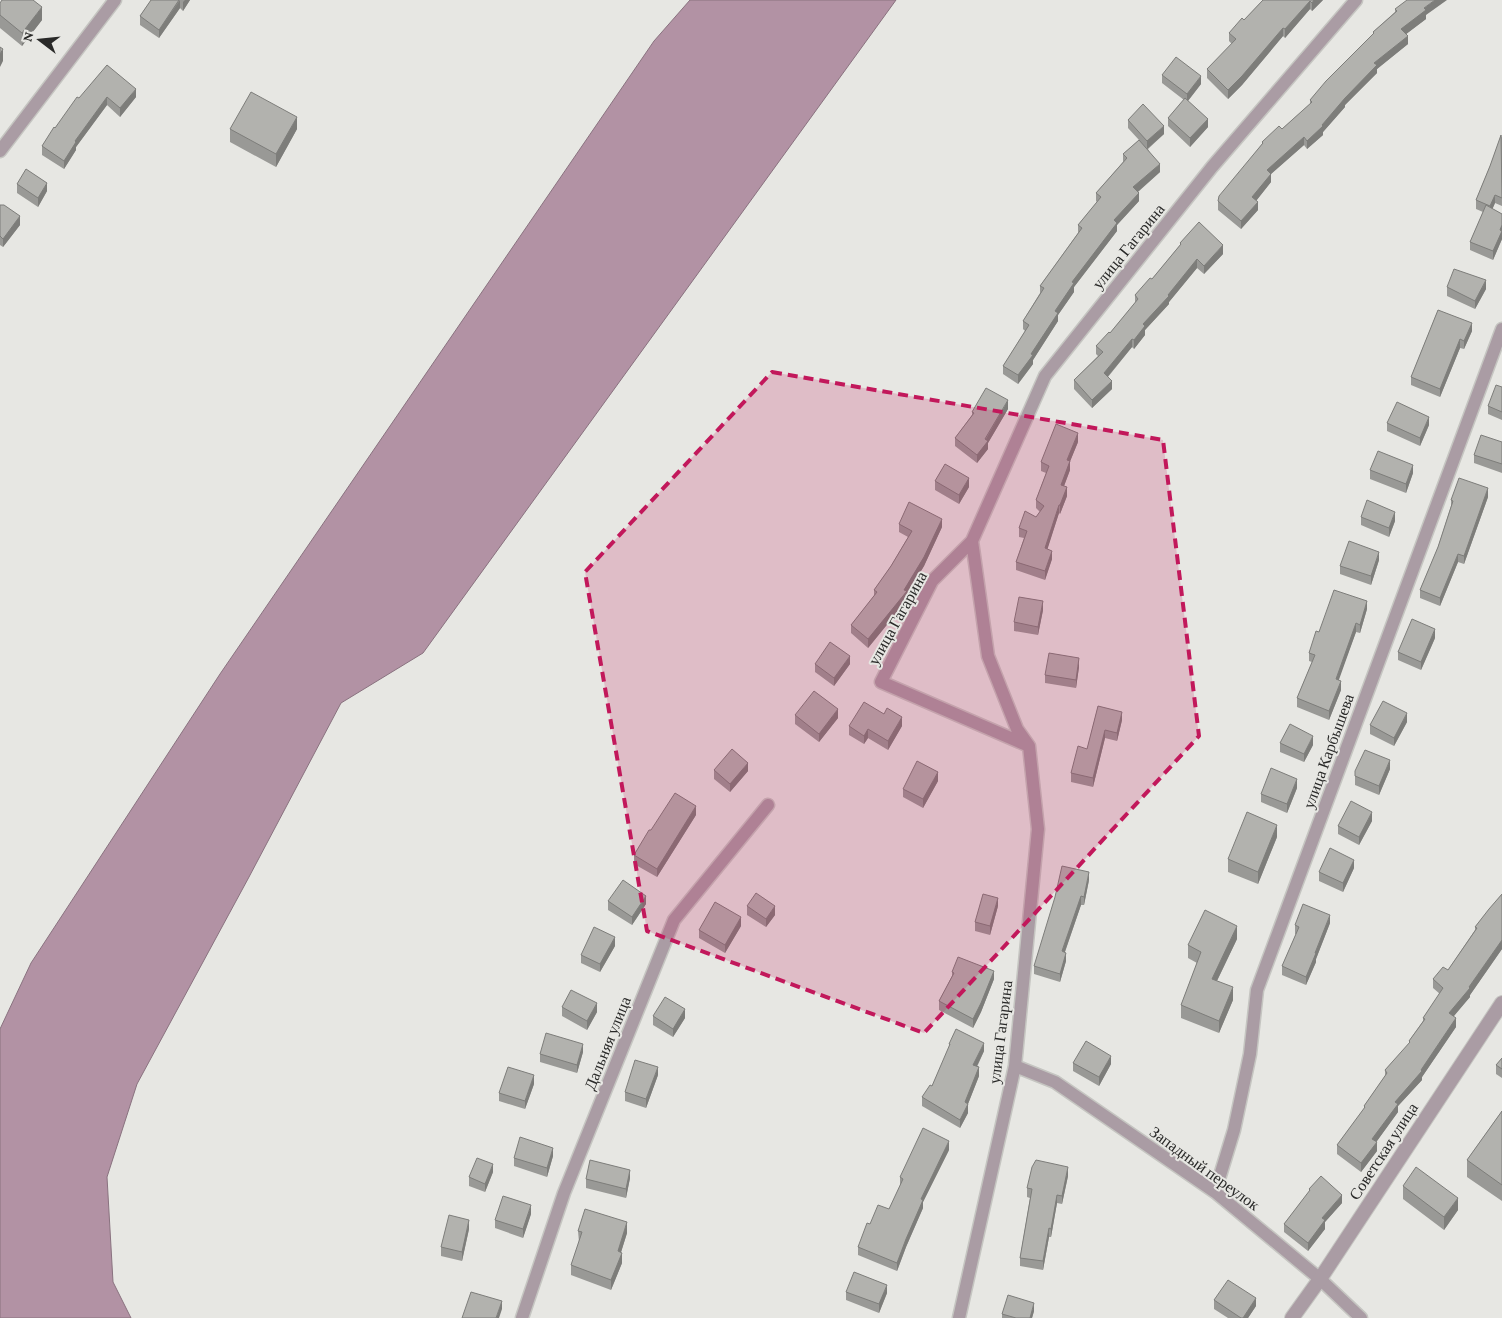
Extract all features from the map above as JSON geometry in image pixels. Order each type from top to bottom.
[{"type":"street","points":[[0,151],[115,0]]},
{"type":"street","name":"улица Гагарина","points":[[1028,746],[881,682],[932,581],[972,541],[1045,376],[1212,167],[1356,0]]},
{"type":"street","name":"улица Карбышева","points":[[1215,1192],[1234,1130],[1250,1054],[1257,990],[1502,329]]},
{"type":"street","name":"улица Гагарина","points":[[959,1318],[1015,1066],[1038,829],[1028,746],[1017,729],[988,656],[972,541]]},
{"type":"street","name":"Дальняя улица","points":[[522,1318],[564,1193],[674,920],[768,805]]},
{"type":"street","name":"Советская улица","points":[[1292,1318],[1320,1279],[1502,1003]]},
{"type":"street","name":"Западный переулок","points":[[1015,1066],[1055,1082],[1215,1192],[1320,1279],[1361,1318]]},
{"type":"highlighted area","points":[[772,372],[1163,440],[1199,736],[924,1033],[647,931],[585,572]]},
{"type":"shaded area","points":[[690,0],[896,0],[423,653],[341,703],[137,1084],[107,1177],[113,1282],[131,1318],[0,1318],[0,1029],[31,963],[220,674],[654,41]]},
{"type":"building","points":[[2,0],[33,0],[42,7],[22,33],[0,15],[0,3]]},
{"type":"building","points":[[151,0],[179,0],[159,30],[140,16]]},
{"type":"building","points":[[1263,0],[1314,0],[1312,3],[1310,1],[1285,29],[1283,28],[1228,90],[1207,69],[1236,39],[1229,33],[1242,18],[1244,20]]},
{"type":"building","points":[[1407,0],[1435,0],[1424,8],[1426,10],[1401,29],[1408,36],[1374,63],[1377,65],[1345,98],[1323,126],[1307,141],[1304,137],[1267,170],[1271,174],[1252,197],[1258,202],[1241,221],[1218,201],[1219,196],[1262,142],[1279,126],[1282,129],[1312,102],[1310,100],[1326,81],[1373,32],[1397,11],[1395,9]]},
{"type":"building","points":[[1176,57],[1201,76],[1187,94],[1162,75]]},
{"type":"building","points":[[107,65],[136,89],[120,108],[107,97],[75,141],[64,161],[42,146],[77,97],[79,98]]},
{"type":"building","points":[[251,92],[297,117],[276,154],[230,129]]},
{"type":"building","points":[[1185,98],[1208,119],[1190,138],[1168,118]]},
{"type":"building","points":[[1143,104],[1164,126],[1147,141],[1128,120]]},
{"type":"building","points":[[1501,135],[1502,198],[1495,195],[1490,206],[1476,200]]},
{"type":"building","points":[[1139,140],[1160,164],[1133,187],[1139,193],[1114,220],[1117,223],[1072,282],[1074,283],[1055,311],[1058,313],[1031,354],[1033,355],[1018,375],[1003,366],[1029,325],[1023,321],[1044,288],[1040,286],[1082,228],[1078,225],[1101,197],[1096,193],[1127,158],[1123,154]]},
{"type":"building","points":[[26,169],[47,183],[38,198],[17,184]]},
{"type":"building","points":[[0,205],[4,205],[20,216],[3,239],[0,236]]},
{"type":"building","points":[[1486,205],[1502,214],[1500,230],[1502,231],[1493,251],[1470,242]]},
{"type":"building","points":[[1199,222],[1223,245],[1204,266],[1197,259],[1169,296],[1143,324],[1145,326],[1134,340],[1132,339],[1104,373],[1112,381],[1092,400],[1074,380],[1103,352],[1096,346],[1110,333],[1138,299],[1135,295],[1150,278],[1152,279]]},
{"type":"building","points":[[1454,269],[1486,280],[1475,301],[1447,287]]},
{"type":"building","points":[[1438,310],[1472,323],[1464,341],[1460,339],[1440,389],[1411,377]]},
{"type":"building","points":[[1496,385],[1502,387],[1502,412],[1488,406]]},
{"type":"building","points":[[986,388],[1008,400],[985,439],[988,441],[977,455],[955,438],[974,413],[972,412]]},
{"type":"building","points":[[1397,402],[1429,417],[1420,438],[1387,423]]},
{"type":"building","points":[[1056,424],[1078,433],[1067,460],[1070,461],[1061,485],[1067,487],[1045,548],[1052,551],[1045,571],[1016,562],[1027,531],[1019,528],[1025,511],[1036,517],[1044,506],[1036,500],[1049,466],[1041,462]]},
{"type":"building","points":[[1481,435],[1502,442],[1502,464],[1474,455]]},
{"type":"building","points":[[1378,451],[1413,465],[1406,484],[1370,470]]},
{"type":"building","points":[[945,464],[969,478],[959,495],[935,481]]},
{"type":"building","points":[[1459,478],[1488,488],[1464,556],[1458,554],[1440,598],[1420,590],[1438,547]]},
{"type":"building","points":[[1367,500],[1395,512],[1389,528],[1361,517]]},
{"type":"building","points":[[909,502],[942,519],[924,557],[904,590],[907,591],[868,639],[851,625],[877,592],[874,590],[912,531],[899,524]]},
{"type":"building","points":[[1349,541],[1379,552],[1371,576],[1340,566]]},
{"type":"building","points":[[1334,590],[1367,601],[1360,625],[1356,623],[1336,679],[1341,681],[1329,711],[1297,698],[1315,655],[1309,653],[1316,631],[1319,632]]},
{"type":"building","points":[[1019,597],[1043,601],[1038,627],[1014,622]]},
{"type":"building","points":[[1412,619],[1435,629],[1421,662],[1398,652]]},
{"type":"building","points":[[830,642],[850,656],[834,678],[815,664]]},
{"type":"building","points":[[1049,653],[1079,658],[1076,680],[1045,675]]},
{"type":"building","points":[[814,691],[838,709],[819,734],[795,715]]},
{"type":"building","points":[[1383,701],[1407,713],[1394,738],[1370,725]]},
{"type":"building","points":[[864,702],[884,714],[887,708],[902,717],[888,741],[868,729],[864,736],[849,726]]},
{"type":"building","points":[[1098,706],[1122,712],[1117,733],[1105,730],[1093,778],[1071,773],[1078,746],[1087,749]]},
{"type":"building","points":[[1290,724],[1313,736],[1304,754],[1280,743]]},
{"type":"building","points":[[732,749],[748,763],[730,784],[714,770]]},
{"type":"building","points":[[1365,750],[1390,760],[1379,786],[1355,776],[1355,771]]},
{"type":"building","points":[[917,761],[938,772],[923,799],[903,789]]},
{"type":"building","points":[[1271,768],[1297,779],[1287,804],[1261,794]]},
{"type":"building","points":[[675,793],[696,806],[657,869],[634,855]]},
{"type":"building","points":[[1351,801],[1372,812],[1359,837],[1338,826]]},
{"type":"building","points":[[1247,812],[1277,825],[1258,872],[1228,859]]},
{"type":"building","points":[[1330,848],[1354,860],[1343,883],[1319,872]]},
{"type":"building","points":[[1062,866],[1089,872],[1084,897],[1081,896],[1062,951],[1066,953],[1060,974],[1034,966],[1055,897]]},
{"type":"building","points":[[623,880],[646,896],[632,917],[608,901]]},
{"type":"building","points":[[756,893],[775,906],[766,919],[747,906]]},
{"type":"building","points":[[983,894],[998,898],[990,926],[975,922]]},
{"type":"building","points":[[1502,894],[1502,940],[1470,988],[1449,1013],[1456,1018],[1422,1071],[1395,1102],[1398,1104],[1372,1139],[1377,1142],[1361,1163],[1337,1145],[1387,1073],[1385,1070],[1410,1042],[1443,988],[1433,979],[1443,967],[1448,970],[1477,928],[1475,927]]},
{"type":"building","points":[[715,902],[741,917],[725,945],[699,930]]},
{"type":"building","points":[[1303,904],[1330,915],[1306,977],[1282,966],[1299,927],[1295,925]]},
{"type":"building","points":[[1205,910],[1237,926],[1212,979],[1233,987],[1219,1021],[1181,1005],[1201,952],[1188,945]]},
{"type":"building","points":[[594,927],[615,937],[600,964],[581,955]]},
{"type":"building","points":[[958,957],[994,971],[973,1019],[939,1001],[954,973],[952,972]]},
{"type":"building","points":[[571,990],[597,1003],[587,1021],[562,1007]]},
{"type":"building","points":[[665,997],[685,1009],[673,1029],[653,1016]]},
{"type":"building","points":[[956,1029],[984,1043],[973,1065],[979,1067],[965,1102],[968,1104],[960,1120],[922,1097],[930,1085],[932,1086]]},
{"type":"building","points":[[546,1033],[583,1044],[577,1065],[540,1054]]},
{"type":"building","points":[[1086,1041],[1111,1056],[1099,1077],[1073,1063]]},
{"type":"building","points":[[1502,1058],[1502,1069],[1496,1065]]},
{"type":"building","points":[[635,1060],[658,1067],[646,1099],[625,1092]]},
{"type":"building","points":[[508,1067],[534,1075],[525,1101],[499,1093]]},
{"type":"building","points":[[1502,1111],[1502,1185],[1467,1160]]},
{"type":"building","points":[[923,1128],[949,1141],[921,1199],[923,1200],[897,1263],[858,1247],[867,1223],[870,1224],[878,1205],[889,1209],[903,1179],[900,1177]]},
{"type":"building","points":[[520,1137],[553,1148],[547,1168],[514,1158]]},
{"type":"building","points":[[477,1158],[493,1164],[485,1184],[469,1177]]},
{"type":"building","points":[[590,1160],[630,1170],[626,1189],[586,1179]]},
{"type":"building","points":[[1036,1160],[1068,1167],[1062,1196],[1057,1195],[1043,1261],[1020,1258],[1032,1189],[1027,1188],[1032,1167]]},
{"type":"building","points":[[1416,1167],[1458,1198],[1444,1217],[1403,1186]]},
{"type":"building","points":[[1321,1176],[1342,1195],[1322,1218],[1325,1220],[1308,1243],[1284,1224],[1309,1189]]},
{"type":"building","points":[[503,1196],[531,1205],[523,1229],[495,1220]]},
{"type":"building","points":[[585,1209],[627,1222],[618,1251],[622,1253],[611,1280],[571,1265],[582,1232],[578,1231]]},
{"type":"building","points":[[449,1215],[469,1220],[462,1252],[441,1247]]},
{"type":"building","points":[[854,1272],[887,1285],[879,1304],[846,1292]]},
{"type":"building","points":[[1228,1280],[1256,1298],[1243,1318],[1214,1300]]},
{"type":"building","points":[[471,1292],[502,1301],[496,1318],[462,1318]]},
{"type":"building","points":[[1008,1295],[1034,1303],[1030,1318],[1016,1318],[1002,1314]]}]
